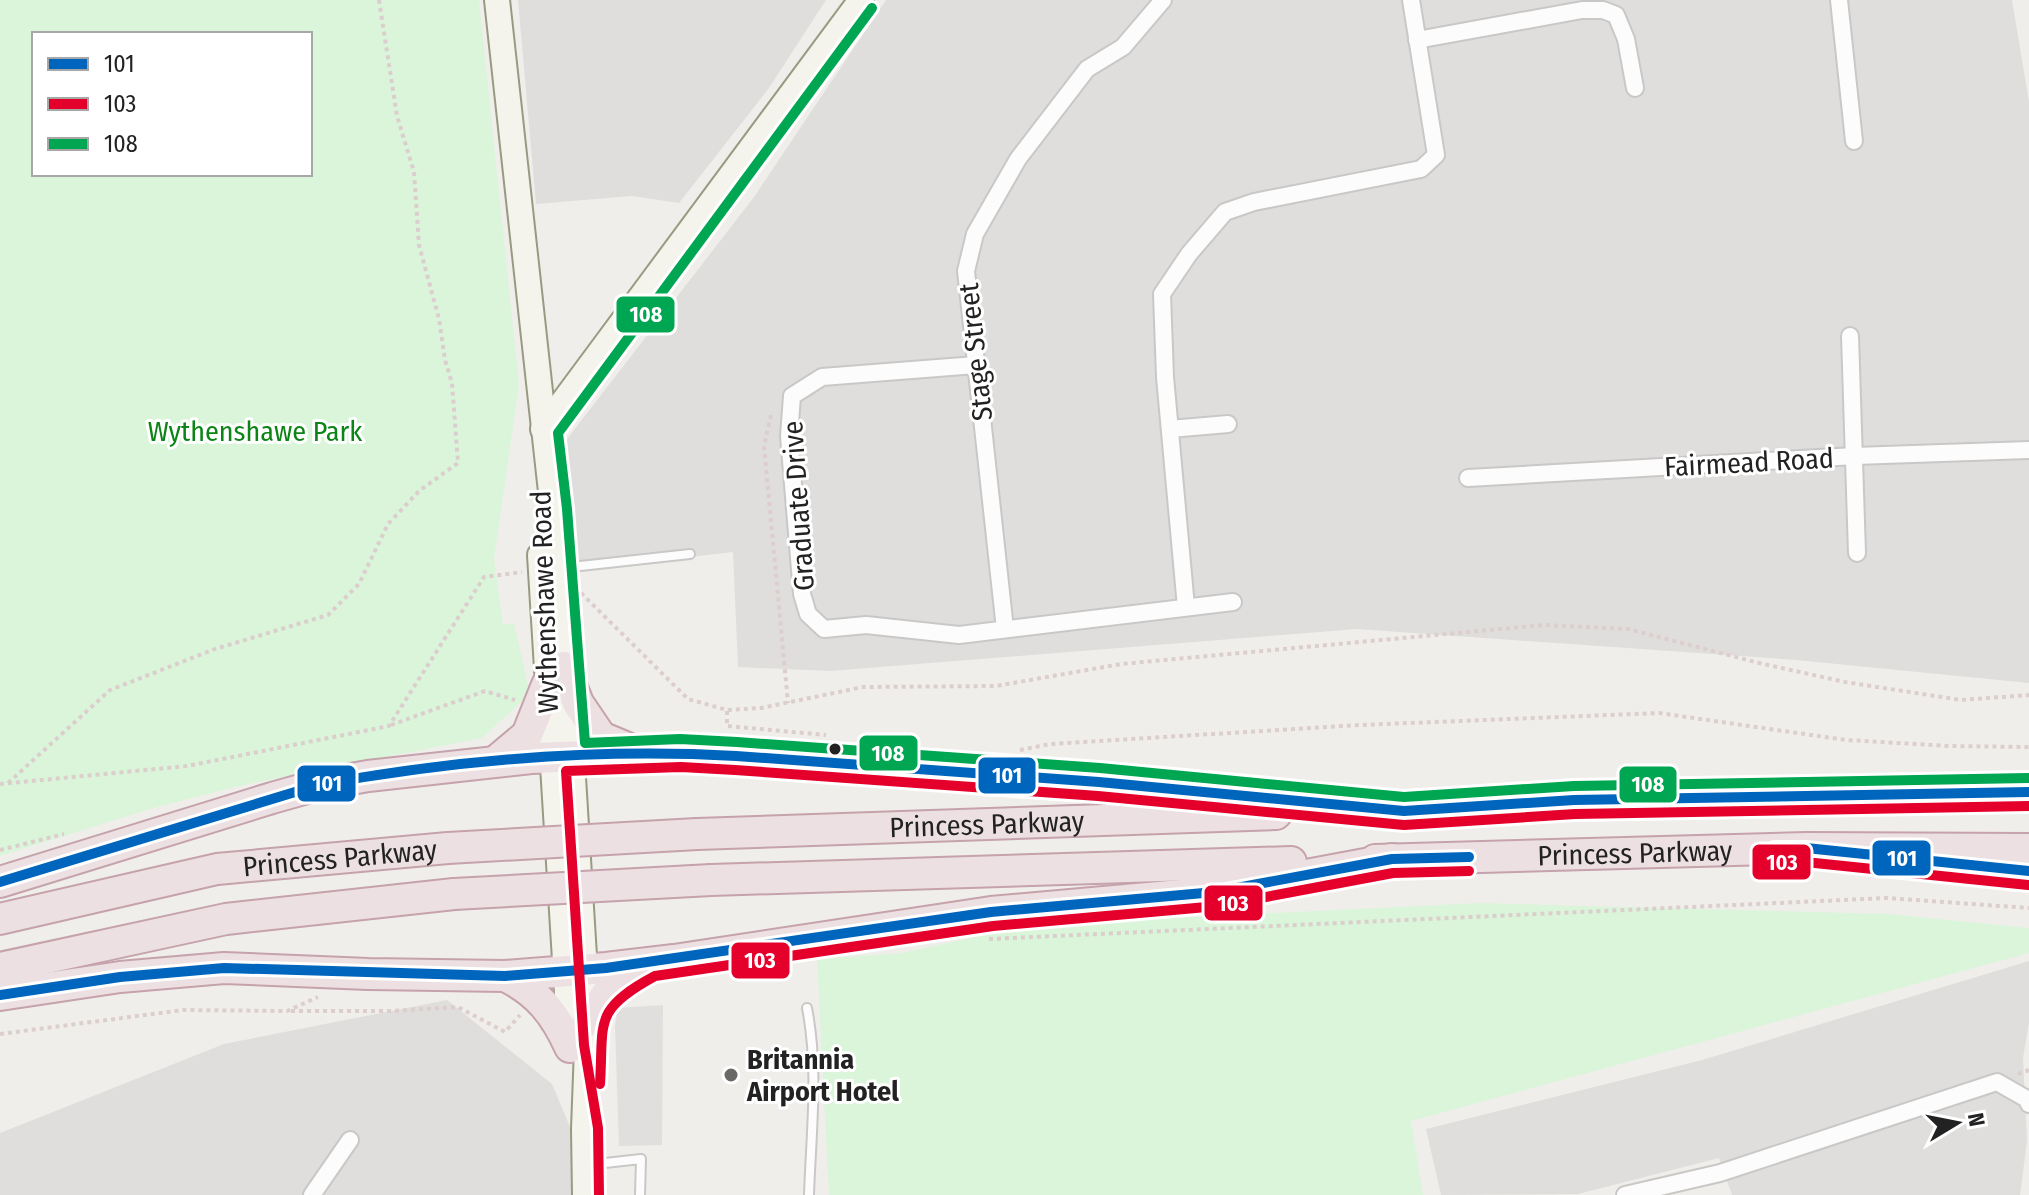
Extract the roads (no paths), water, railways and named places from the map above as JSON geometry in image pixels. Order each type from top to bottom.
[{"type":"highway","points":[[496,761],[527,735],[551,687],[578,703],[601,737],[642,754]]},
{"type":"highway","points":[[0,882],[318,785],[496,761],[561,757],[642,754],[750,756],[1083,781],[1404,811]]},
{"type":"highway","name":"Princess Parkway","points":[[0,919],[217,869],[448,848],[697,834],[1404,811],[1574,800],[2023,794]]},
{"type":"highway","points":[[1806,848],[2029,871]]},
{"type":"highway","name":"Princess Parkway","points":[[0,968],[226,919],[454,894],[711,880],[1392,859],[1806,848],[2029,849]]},
{"type":"highway","points":[[0,995],[134,975],[224,968],[505,976],[651,963],[991,912],[1215,892],[1392,859]]},
{"type":"highway","points":[[588,1021],[611,988],[651,963]]},
{"type":"highway","points":[[505,976],[523,984],[539,997],[558,1020],[570,1047]]},
{"type":"main road","name":"Wythenshawe Road","points":[[497,0],[543,429],[551,687],[561,757],[574,969],[570,1047],[584,1129]]},
{"type":"main road","points":[[543,429],[861,0]]},
{"type":"main road","name":"Wythenshawe Road","points":[[574,969],[588,1021],[584,1129]]},
{"type":"main road","points":[[584,1129],[585,1195]]},
{"type":"street","name":"Stage Street","points":[[1005,629],[966,271],[975,234],[1018,159],[1071,88],[1087,69],[1123,47],[1163,0]]},
{"type":"street","points":[[1186,607],[1162,294],[1189,254],[1225,212],[1254,202],[1421,169],[1436,155],[1411,0]]},
{"type":"street","points":[[1839,0],[1854,141]]},
{"type":"street","points":[[1417,40],[1582,10],[1603,10],[1616,15],[1626,39],[1635,88]]},
{"type":"street","points":[[1850,336],[1857,553]]},
{"type":"street","name":"Graduate Drive","points":[[976,365],[822,377],[792,396],[789,436],[802,594],[808,614],[824,629],[866,625],[959,635],[1233,602]]},
{"type":"street","points":[[1170,429],[1228,424]]},
{"type":"street","name":"Fairmead Road","points":[[1468,478],[1855,456],[2029,450]]},
{"type":"street","points":[[1625,1195],[1700,1177],[1997,1082],[2027,1099],[2029,1104]]},
{"type":"street","points":[[312,1195],[350,1140]]},
{"type":"street","points":[[1700,1177],[1705,1195]]},
{"type":"lane","points":[[549,569],[690,554]]},
{"type":"lane","points":[[807,1008],[811,1029],[812,1093],[809,1195]]},
{"type":"lane","points":[[586,1165],[641,1159],[640,1195]]},
{"type":"place","name":"Britannia Airport Hotel","points":[[731,1075]]},
{"type":"park label","name":"Wythenshawe Park","points":[[255,431]]}]
